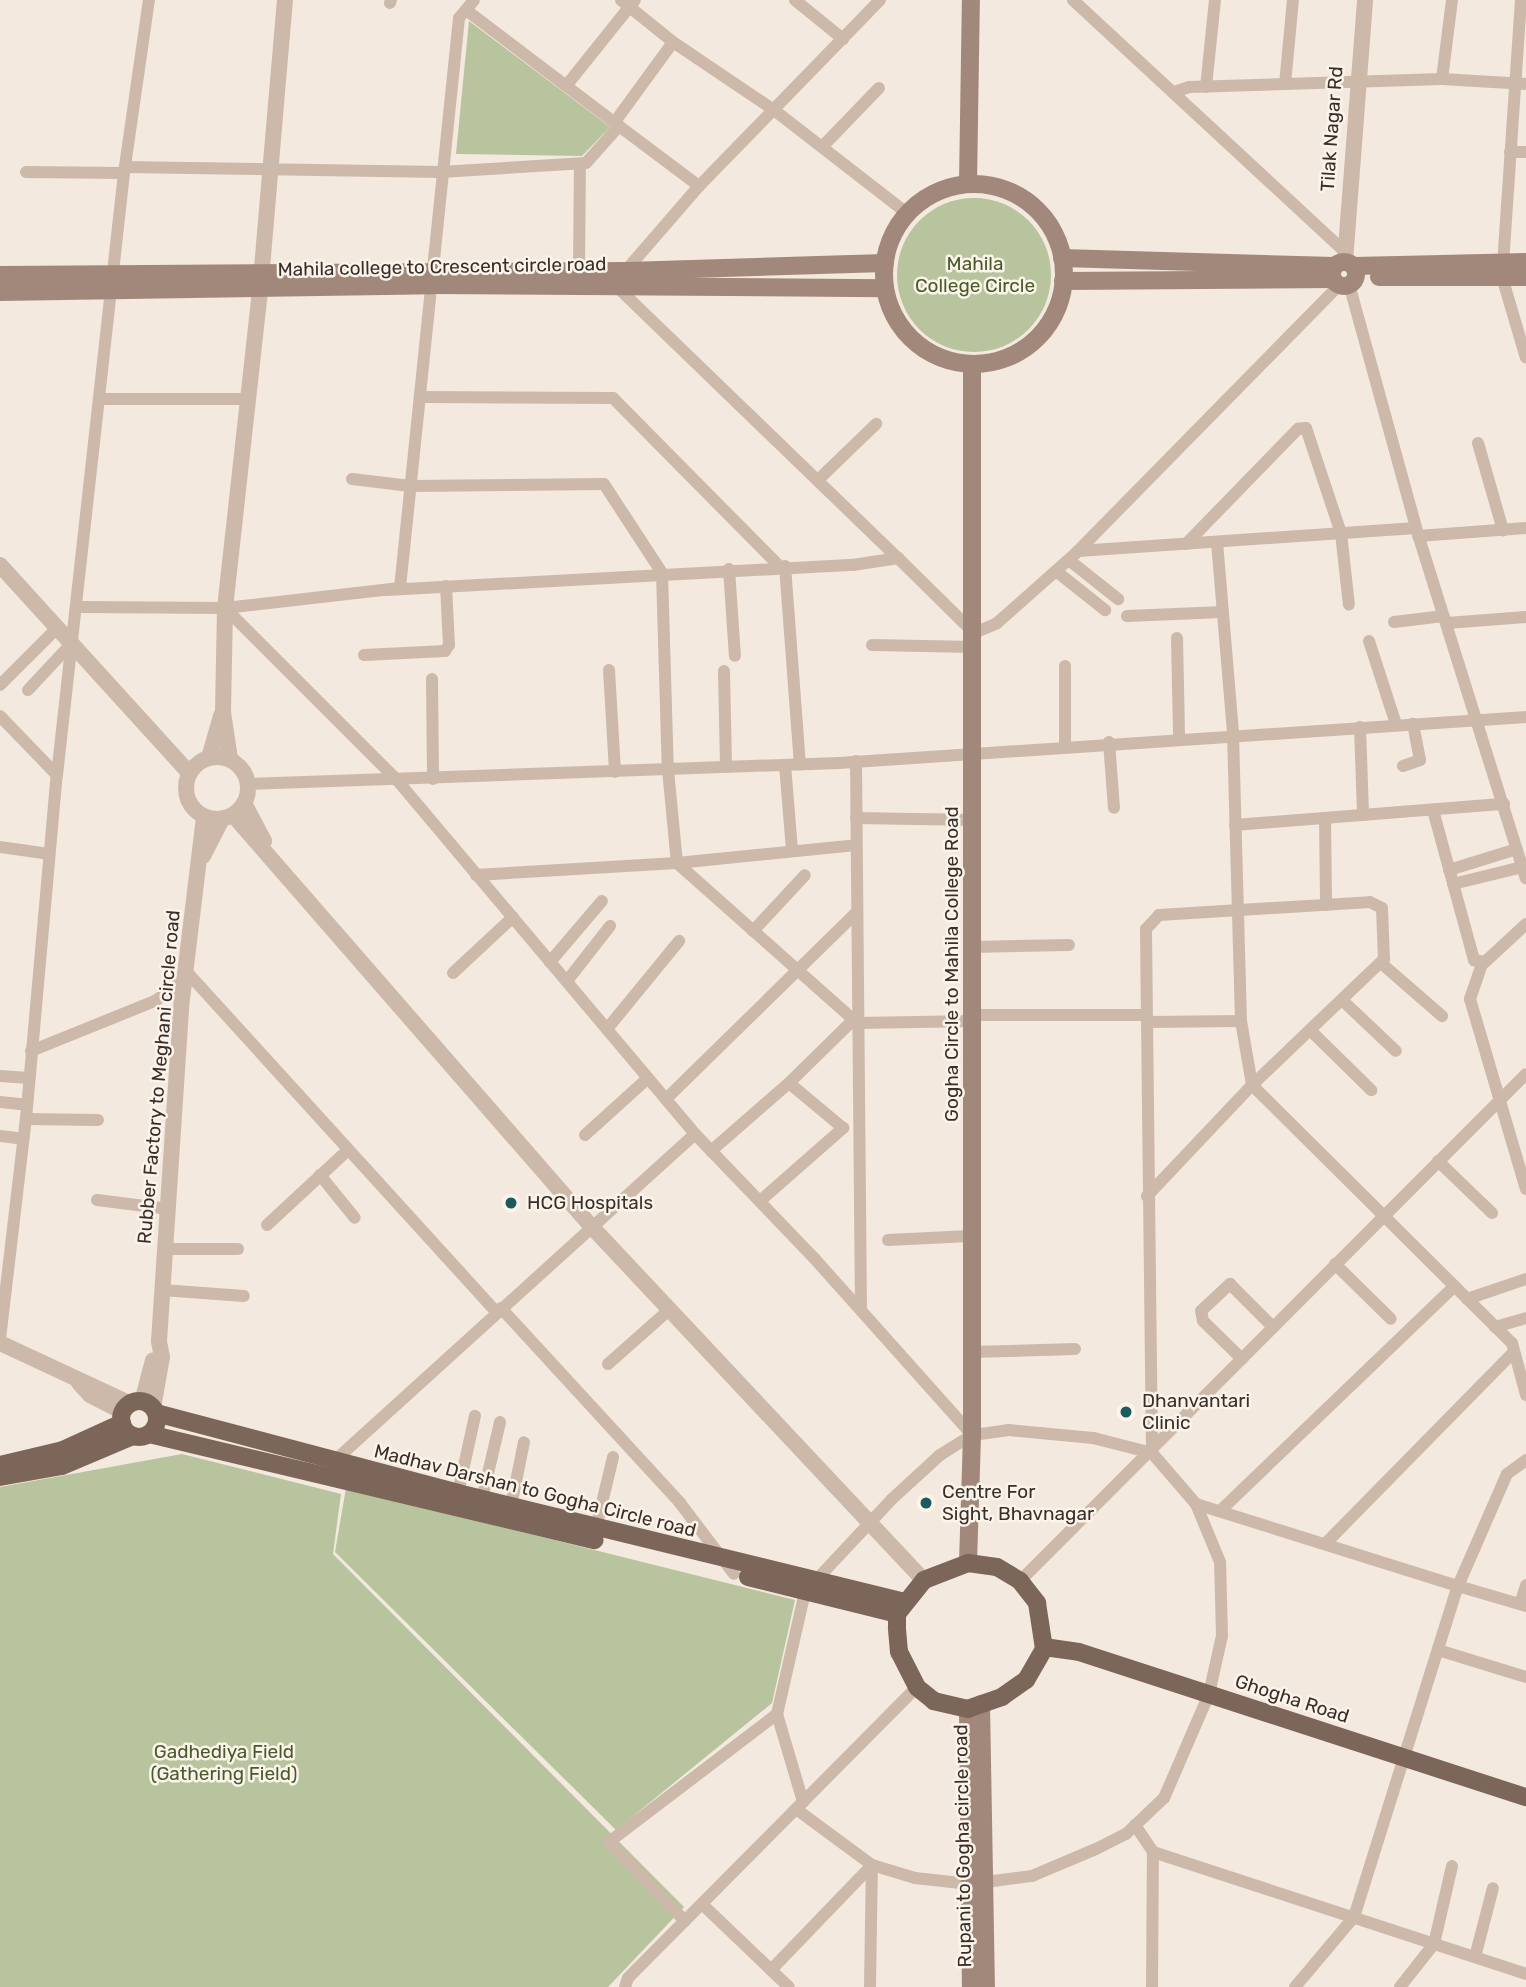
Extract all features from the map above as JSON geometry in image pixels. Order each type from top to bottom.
[{"type":"main road","points":[[968,184],[971,0]]},
{"type":"main road","points":[[968,184],[997,187],[1023,198],[1045,218],[1062,258],[1061,301],[1048,327],[1027,348],[1001,361],[972,365],[943,360],[918,346],[898,324],[885,288],[885,263],[890,239],[907,213],[925,198],[968,184]]},
{"type":"main road","points":[[1062,258],[1345,271]]},
{"type":"main road","points":[[1502,270],[1526,262]]},
{"type":"main road","name":"Mahila college to Crescent circle road","points":[[0,275],[260,291],[579,271],[621,278],[885,263]]},
{"type":"main road","points":[[1063,282],[1345,271],[1502,270],[1526,277]]},
{"type":"main road","name":"Mahila college to Crescent circle road","points":[[0,292],[262,271],[434,278],[621,278],[885,288]]},
{"type":"main road","name":"Gogha Circle to Mahila College Road","points":[[968,1563],[972,1435],[972,365]]},
{"type":"main road","points":[[0,1465],[64,1450],[139,1416]]},
{"type":"main road","points":[[0,1478],[62,1466],[139,1416]]},
{"type":"main road","name":"Madhav Darshan to Gogha Circle road","points":[[139,1416],[327,1467],[901,1608]]},
{"type":"main road","name":"Madhav Darshan to Gogha Circle road","points":[[327,1467],[511,1506],[729,1567]]},
{"type":"main road","points":[[968,1563],[997,1567],[1020,1581],[1037,1603],[1044,1647],[1026,1680],[1002,1697],[975,1707],[934,1701],[917,1687],[900,1652],[901,1608],[924,1580],[968,1563]]},
{"type":"main road","name":"Ghogha Road","points":[[1044,1647],[1079,1652],[1526,1797]]},
{"type":"main road","name":"Rupani to Gogha circle road","points":[[975,1707],[978,1883],[986,1987]]},
{"type":"main road","name":"Rupani to Gogha circle road","points":[[971,1987],[978,1883]]},
{"type":"street","points":[[139,1416],[90,1395],[77,1381],[0,1341],[26,1119],[57,775],[78,607],[125,170],[149,0]]},
{"type":"street","points":[[229,759],[223,712],[225,608],[262,271],[285,0]]},
{"type":"street","points":[[795,0],[843,38]]},
{"type":"street","points":[[880,0],[699,186],[621,278],[818,481],[898,558],[974,640]]},
{"type":"street","points":[[1073,0],[1174,92],[1345,271],[1417,532],[1479,720],[1524,872],[1453,884]]},
{"type":"street","points":[[1206,87],[1216,0]]},
{"type":"street","points":[[1284,84],[1293,0]]},
{"type":"street","name":"Tilak Nagar Rd","points":[[1345,271],[1356,83],[1365,0]]},
{"type":"street","points":[[1442,79],[1452,0]]},
{"type":"street","points":[[1521,0],[1520,84],[1510,152],[1502,270],[1526,358]]},
{"type":"street","points":[[566,86],[628,2],[673,43],[774,110],[907,213]]},
{"type":"street","points":[[78,607],[225,608],[400,589],[459,18],[470,3],[566,86],[699,186]]},
{"type":"street","points":[[26,172],[271,169],[441,172],[586,163],[617,125],[673,43]]},
{"type":"street","points":[[1174,92],[1206,87],[1442,79],[1520,84]]},
{"type":"street","points":[[822,147],[879,88]]},
{"type":"street","points":[[1510,152],[1526,152]]},
{"type":"street","points":[[579,271],[580,164]]},
{"type":"street","points":[[872,645],[974,640],[997,623],[1073,556],[1345,271]]},
{"type":"street","points":[[421,397],[613,398],[782,566],[800,764]]},
{"type":"street","points":[[100,399],[248,399]]},
{"type":"street","points":[[818,481],[876,424]]},
{"type":"street","points":[[1186,544],[1302,427],[1308,430],[1341,533],[1349,605]]},
{"type":"street","points":[[1478,443],[1503,530]]},
{"type":"street","points":[[352,478],[411,486],[604,484],[662,573],[668,769],[677,863],[855,1022]]},
{"type":"street","points":[[1073,556],[1186,544],[1341,533],[1526,528]]},
{"type":"street","points":[[1217,542],[1233,734],[1241,1021],[1252,1085],[1495,1326],[1513,1349],[1525,1388]]},
{"type":"street","points":[[1073,556],[1118,599]]},
{"type":"street","points":[[386,590],[782,566],[853,565],[898,558]]},
{"type":"street","points":[[0,565],[150,728],[200,764],[229,759],[238,765],[248,783],[244,803],[228,817],[199,864]]},
{"type":"street","points":[[729,569],[735,656]]},
{"type":"street","points":[[1056,571],[1105,610]]},
{"type":"street","points":[[364,655],[445,651],[449,645],[446,586]]},
{"type":"street","points":[[225,608],[397,780],[695,1134],[760,1201],[972,1435]]},
{"type":"street","points":[[1127,616],[1223,612]]},
{"type":"street","points":[[1394,622],[1526,617]]},
{"type":"street","points":[[0,685],[57,628]]},
{"type":"street","points":[[1177,638],[1180,737]]},
{"type":"street","points":[[1369,641],[1396,724]]},
{"type":"street","points":[[28,690],[73,645]]},
{"type":"street","points":[[1065,666],[1065,745]]},
{"type":"street","points":[[609,670],[615,772]]},
{"type":"street","points":[[724,671],[726,767]]},
{"type":"street","points":[[432,678],[433,779]]},
{"type":"street","points":[[223,712],[186,793],[195,811],[204,817],[228,817],[276,865],[591,1226],[924,1580]]},
{"type":"street","points":[[0,716],[57,775]]},
{"type":"street","points":[[248,783],[433,779],[785,765],[1180,737],[1526,717]]},
{"type":"street","points":[[1402,766],[1420,760],[1413,723]]},
{"type":"street","points":[[1360,727],[1363,815]]},
{"type":"street","points":[[1109,742],[1114,808]]},
{"type":"street","points":[[856,761],[855,1022],[861,1311]]},
{"type":"street","points":[[785,765],[792,851]]},
{"type":"street","points":[[244,803],[276,865]]},
{"type":"street","points":[[1235,825],[1504,804]]},
{"type":"street","points":[[1433,810],[1474,960],[1482,964]]},
{"type":"street","name":"Rubber Factory to Meghani circle road","points":[[139,1416],[159,1341],[185,976],[204,817]]},
{"type":"street","points":[[856,818],[974,820]]},
{"type":"street","points":[[1325,818],[1326,905]]},
{"type":"street","points":[[477,875],[677,863],[856,845]]},
{"type":"street","points":[[0,847],[49,854]]},
{"type":"street","points":[[1449,870],[1517,849]]},
{"type":"street","points":[[752,931],[805,875]]},
{"type":"street","points":[[550,962],[602,901]]},
{"type":"street","points":[[1147,1196],[1252,1085],[1381,963],[1386,954],[1382,908],[1370,902],[1159,915],[1149,921],[1147,1196],[1152,1453]]},
{"type":"street","points":[[666,1099],[856,913]]},
{"type":"street","points":[[453,973],[513,917]]},
{"type":"street","points":[[1526,924],[1482,964],[1470,999],[1526,1189]]},
{"type":"street","points":[[567,981],[610,926]]},
{"type":"street","points":[[607,1029],[678,941]]},
{"type":"street","points":[[973,947],[1069,945]]},
{"type":"street","points":[[1381,963],[1442,1016]]},
{"type":"street","points":[[31,1051],[130,1012],[185,976],[680,1503],[729,1567]]},
{"type":"street","points":[[1342,1000],[1396,1051]]},
{"type":"street","points":[[711,1150],[855,1022],[973,1018],[1241,1021]]},
{"type":"street","points":[[1310,1030],[1371,1090]]},
{"type":"street","points":[[1020,1581],[1152,1453],[1335,1264],[1526,1074]]},
{"type":"street","points":[[0,1076],[29,1078]]},
{"type":"street","points":[[585,1135],[648,1078]]},
{"type":"street","points":[[760,1201],[843,1128],[789,1083]]},
{"type":"street","points":[[0,1102],[27,1105]]},
{"type":"street","points":[[26,1119],[98,1120]]},
{"type":"street","points":[[327,1467],[695,1134]]},
{"type":"street","points":[[0,1136],[23,1139]]},
{"type":"street","points":[[267,1225],[348,1150]]},
{"type":"street","points":[[1438,1161],[1492,1213]]},
{"type":"street","points":[[320,1175],[355,1218]]},
{"type":"street","points":[[97,1200],[168,1209]]},
{"type":"street","points":[[888,1240],[970,1236]]},
{"type":"street","points":[[165,1249],[238,1249]]},
{"type":"street","points":[[1335,1264],[1391,1318]]},
{"type":"street","points":[[1467,1299],[1526,1279]]},
{"type":"street","points":[[1242,1359],[1201,1318],[1209,1302],[1230,1284],[1273,1327]]},
{"type":"street","points":[[1220,1511],[1455,1286]]},
{"type":"street","points":[[162,1290],[244,1296]]},
{"type":"street","points":[[608,1364],[670,1309]]},
{"type":"street","points":[[1495,1326],[1526,1318]]},
{"type":"street","points":[[1326,1543],[1513,1349],[1526,1343]]},
{"type":"street","points":[[972,1352],[1075,1349]]},
{"type":"street","points":[[458,1493],[475,1416]]},
{"type":"street","points":[[482,1499],[500,1422]]},
{"type":"street","points":[[1009,1430],[1093,1438],[1152,1453],[1196,1504],[1220,1562],[1222,1636],[1209,1694],[1164,1798],[1135,1825],[1096,1849],[1032,1876],[978,1883],[915,1878],[872,1865],[799,1806],[778,1714],[810,1586],[871,1521],[940,1455],[972,1435],[1009,1430]]},
{"type":"street","points":[[511,1506],[524,1442]]},
{"type":"street","points":[[596,1528],[612,1457]]},
{"type":"street","points":[[1295,1987],[1354,1917],[1458,1586],[1507,1474],[1526,1460]]},
{"type":"street","points":[[1196,1504],[1523,1605],[1526,1585]]},
{"type":"street","points":[[1438,1650],[1526,1677]]},
{"type":"street","points":[[625,1987],[628,1978],[917,1687]]},
{"type":"street","points":[[685,1921],[609,1842],[778,1714]]},
{"type":"street","points":[[1135,1825],[1153,1852],[1152,1987]]},
{"type":"street","points":[[1153,1852],[1526,1974]]},
{"type":"street","points":[[771,1970],[872,1865]]},
{"type":"street","points":[[870,1987],[872,1865]]},
{"type":"street","points":[[1400,1987],[1434,1944],[1452,1866]]},
{"type":"street","points":[[1475,1957],[1493,1888]]},
{"type":"street","points":[[702,1904],[789,1987]]},
{"type":"green space","points":[[469,21],[610,127],[582,156],[456,154]]},
{"type":"green space","name":"Mahila College Circle","points":[[974,198],[1003,204],[1028,221],[1045,246],[1051,275],[1045,304],[1028,329],[1003,346],[974,352],[945,346],[920,329],[903,304],[897,275],[903,246],[920,221],[945,204]]},
{"type":"green space","name":"Gadhediya Field (Gathering Field)","points":[[182,1454],[341,1494],[333,1554],[684,1907],[608,1987],[0,1987],[0,1487]]},
{"type":"green space","points":[[346,1488],[795,1600],[772,1703],[616,1830],[335,1552]]},
{"type":"place","name":"HCG Hospitals","points":[[511,1203]]},
{"type":"place","name":"Dhanvantari Clinic","points":[[1126,1412]]},
{"type":"place","name":"Centre For Sight, Bhavnagar","points":[[926,1503]]}]
